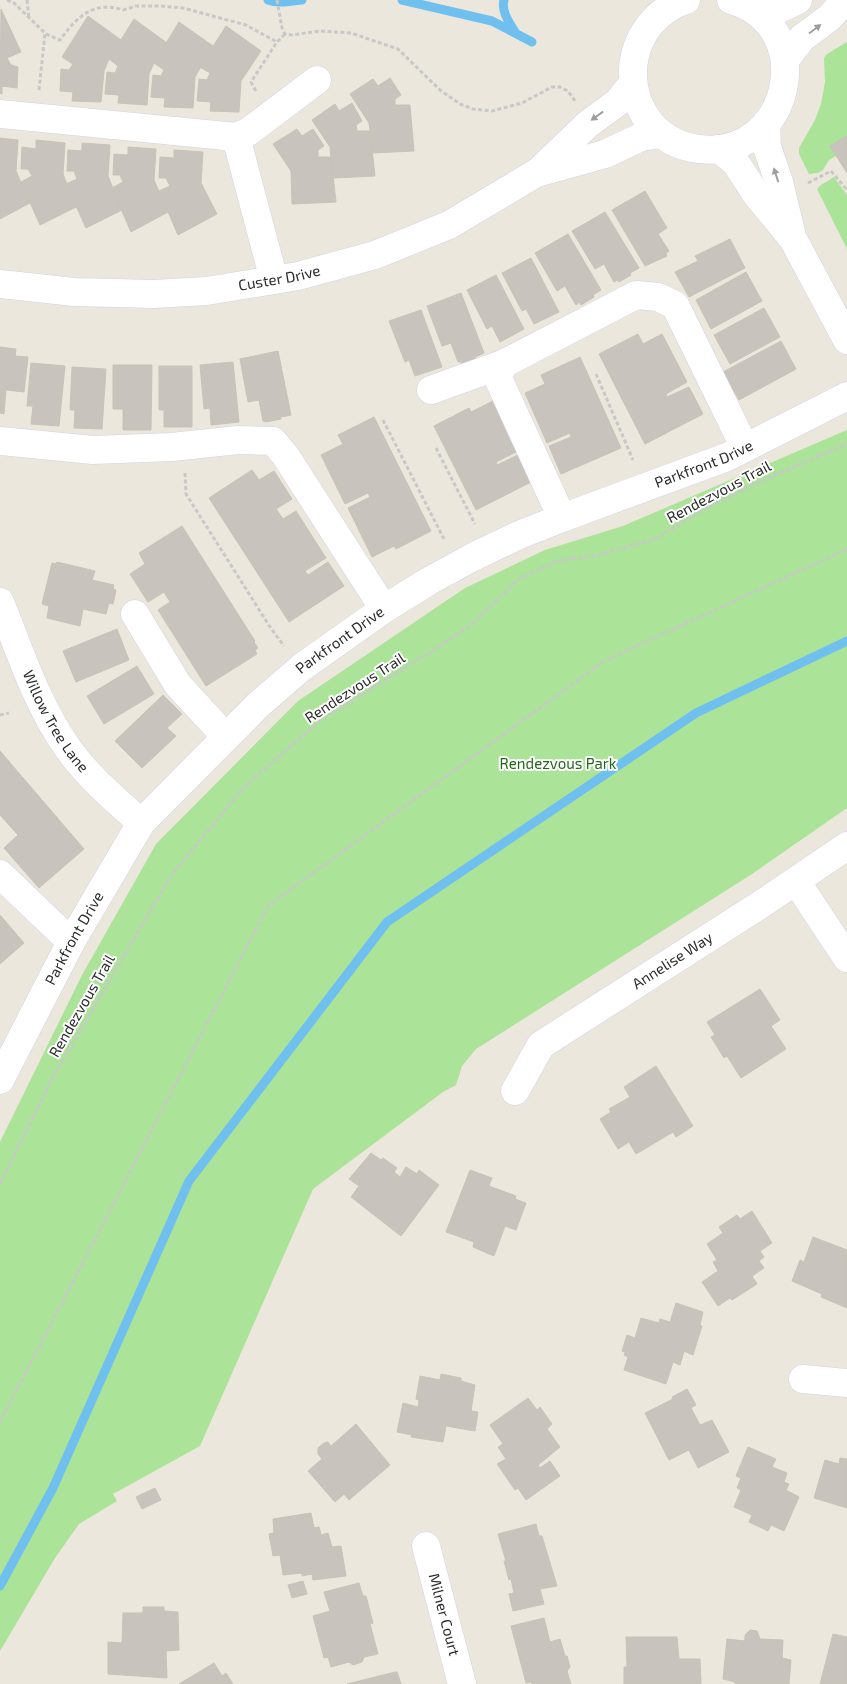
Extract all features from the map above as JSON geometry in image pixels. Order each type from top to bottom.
[{"type":"street","points":[[686,0],[663,12],[646,13],[634,53],[633,83],[638,102],[648,120],[661,134],[679,144],[699,149],[719,149],[736,145],[752,136],[766,124],[779,105],[785,83],[785,60],[779,41],[769,25],[743,6]]},
{"type":"street","points":[[743,6],[781,8],[798,0]]},
{"type":"street","points":[[785,60],[802,38],[829,18],[846,0]]},
{"type":"street","points":[[0,114],[236,137],[248,132],[317,80]]},
{"type":"street","name":"Custer Drive","points":[[0,284],[74,292],[154,294],[207,291],[298,276],[375,254],[448,225],[538,172],[588,124],[618,102],[633,83]]},
{"type":"street","points":[[766,124],[767,147],[779,182],[793,239]]},
{"type":"street","name":"Custer Drive","points":[[538,172],[605,154],[641,137],[661,134]]},
{"type":"street","points":[[236,137],[274,280]]},
{"type":"street","points":[[719,149],[736,163],[756,194],[793,239],[847,340]]},
{"type":"street","points":[[431,390],[503,364],[636,295],[658,297],[675,305],[745,448]]},
{"type":"street","points":[[503,364],[498,378],[562,518]]},
{"type":"street","name":"Parkfront Drive","points":[[0,1080],[71,942],[141,823],[258,705],[302,668],[384,609],[429,581],[519,535],[727,457],[847,396]]},
{"type":"street","points":[[0,441],[93,450],[183,446],[238,440],[273,441],[285,455],[384,609]]},
{"type":"street","name":"Willow Tree Lane","points":[[0,602],[43,708],[67,748],[102,787],[141,823]]},
{"type":"street","points":[[135,614],[178,685],[226,737]]},
{"type":"street","name":"Annelise Way","points":[[515,1091],[541,1045],[796,881],[847,846]]},
{"type":"street","points":[[0,874],[71,942]]},
{"type":"street","points":[[796,881],[847,958]]},
{"type":"street","points":[[803,1379],[847,1383]]},
{"type":"street","name":"Milner Court","points":[[426,1546],[462,1684]]},
{"type":"path","points":[[7,0],[14,4],[45,33],[60,40],[80,15],[95,7],[114,6],[123,10],[136,6],[160,6],[183,8],[246,25],[277,42]]},
{"type":"path","points":[[26,0],[29,19]]},
{"type":"path","points":[[277,0],[282,28],[285,34]]},
{"type":"path","points":[[285,34],[292,35],[320,31],[351,33],[398,49],[440,90],[460,104],[473,109],[492,111],[522,103],[552,87],[560,87],[568,91],[574,100]]},
{"type":"path","points":[[39,95],[45,33]]},
{"type":"path","points":[[259,95],[251,82],[277,42],[285,34]]},
{"type":"path","points":[[808,183],[831,171],[847,190]]},
{"type":"path","points":[[596,374],[633,460]]},
{"type":"path","points":[[383,420],[444,539]]},
{"type":"path","name":"Rendezvous Trail","points":[[0,1184],[53,1077],[170,877],[244,786],[322,719],[430,653],[470,626],[519,579],[557,561],[599,555],[655,539],[708,507],[757,483],[847,444]]},
{"type":"path","points":[[183,446],[186,494],[270,627],[288,651]]},
{"type":"path","points":[[436,448],[475,524]]},
{"type":"path","points":[[0,1422],[268,906],[604,661],[847,549]]},
{"type":"path","points":[[0,716],[9,713]]},
{"type":"green space","points":[[847,42],[847,136],[836,156],[829,160],[823,170],[818,173],[809,174],[799,154],[799,148],[815,120],[821,104],[825,82],[824,58],[827,54]]},
{"type":"green space","points":[[834,177],[847,195],[847,249],[817,189]]},
{"type":"green space","name":"Rendezvous Park","points":[[847,430],[847,808],[752,874],[476,1049],[462,1066],[456,1085],[443,1092],[313,1189],[200,1446],[113,1494],[117,1501],[79,1524],[55,1558],[0,1651],[0,1142],[82,975],[156,844],[298,701],[465,588],[545,550],[623,526]]},
{"type":"building","points":[[1,9],[21,52],[7,58],[11,65],[18,67],[17,88],[2,86],[2,94],[0,93]]},
{"type":"building","points":[[88,16],[121,40],[104,71],[101,102],[72,101],[73,92],[60,91],[61,69],[69,70],[73,64],[62,57]]},
{"type":"building","points":[[134,19],[167,43],[149,74],[147,105],[118,103],[119,95],[105,94],[107,72],[115,73],[118,66],[109,59]]},
{"type":"building","points":[[179,22],[213,46],[195,77],[193,108],[164,107],[165,98],[151,97],[153,75],[161,76],[164,70],[154,63]]},
{"type":"building","points":[[226,26],[261,51],[241,81],[239,112],[210,111],[211,102],[197,101],[199,79],[207,80],[210,73],[200,67]]},
{"type":"building","points":[[390,78],[401,95],[395,99],[395,105],[410,105],[414,151],[373,153],[369,123],[350,94],[373,79],[378,86]]},
{"type":"building","points":[[352,103],[362,121],[356,125],[357,131],[370,131],[375,176],[333,178],[330,147],[312,120],[335,104],[339,111]]},
{"type":"building","points":[[297,129],[302,136],[313,129],[324,146],[318,150],[318,157],[331,157],[336,202],[292,204],[291,171],[273,144]]},
{"type":"building","points":[[847,136],[847,173],[830,146]]},
{"type":"building","points":[[0,138],[18,140],[16,171],[30,203],[0,219]]},
{"type":"building","points":[[36,140],[65,143],[63,174],[76,207],[40,225],[21,182],[32,176],[28,169],[21,169],[22,147],[36,149]]},
{"type":"building","points":[[82,143],[110,145],[108,176],[122,210],[86,228],[66,184],[77,179],[74,171],[67,171],[68,150],[82,151]]},
{"type":"building","points":[[128,147],[156,149],[154,180],[168,212],[131,232],[112,188],[123,182],[120,175],[113,175],[114,154],[128,155]]},
{"type":"building","points":[[174,150],[203,152],[201,183],[217,214],[178,235],[159,191],[170,186],[166,178],[159,178],[160,157],[174,158]]},
{"type":"building","points":[[645,191],[667,228],[658,234],[669,251],[666,253],[667,256],[645,266],[612,210]]},
{"type":"building","points":[[605,212],[639,268],[619,282],[618,280],[614,282],[604,264],[595,269],[572,231]]},
{"type":"building","points":[[568,234],[601,290],[581,305],[580,302],[576,305],[565,286],[557,291],[535,253]]},
{"type":"building","points":[[730,239],[745,268],[689,297],[675,272],[698,261],[695,256]]},
{"type":"building","points":[[531,258],[559,312],[534,324],[526,309],[522,311],[502,273]]},
{"type":"building","points":[[746,272],[762,301],[711,329],[696,300]]},
{"type":"building","points":[[496,275],[524,329],[500,342],[492,326],[487,329],[467,290]]},
{"type":"building","points":[[461,293],[484,353],[475,357],[476,360],[462,365],[461,362],[458,362],[451,343],[442,346],[427,306]]},
{"type":"building","points":[[764,308],[780,337],[730,364],[714,335]]},
{"type":"building","points":[[421,310],[442,367],[415,376],[409,360],[405,362],[389,321]]},
{"type":"building","points":[[638,334],[643,344],[662,334],[687,382],[666,394],[667,397],[689,387],[703,414],[645,444],[599,354]]},
{"type":"building","points":[[781,341],[796,369],[739,400],[723,372]]},
{"type":"building","points":[[0,347],[16,349],[15,356],[28,357],[24,392],[6,390],[4,414],[0,413]]},
{"type":"building","points":[[278,351],[291,415],[266,422],[263,421],[259,400],[248,402],[240,359]]},
{"type":"building","points":[[580,357],[621,448],[561,474],[549,446],[571,437],[570,433],[547,443],[525,393],[545,384],[541,375]]},
{"type":"building","points":[[233,362],[239,422],[211,425],[210,408],[204,409],[200,365]]},
{"type":"building","points":[[31,363],[65,366],[59,426],[31,424],[33,406],[27,406]]},
{"type":"building","points":[[113,365],[152,365],[151,430],[123,430],[123,409],[113,409]]},
{"type":"building","points":[[159,366],[192,366],[192,427],[164,427],[164,410],[159,410]]},
{"type":"building","points":[[72,367],[106,369],[102,429],[74,428],[75,410],[70,410]]},
{"type":"building","points":[[493,401],[518,451],[496,462],[497,465],[520,454],[533,481],[476,510],[434,426],[469,408],[471,412]]},
{"type":"building","points":[[374,417],[431,531],[396,549],[394,546],[372,557],[348,508],[370,497],[368,493],[345,504],[321,455],[343,444],[338,435]]},
{"type":"building","points":[[252,470],[259,480],[274,471],[292,499],[276,509],[283,519],[296,511],[326,558],[305,571],[308,575],[328,562],[344,586],[289,622],[209,498]]},
{"type":"building","points":[[182,526],[258,648],[255,650],[257,654],[206,686],[158,610],[170,602],[164,592],[148,602],[130,574],[145,564],[139,553]]},
{"type":"building","points":[[57,562],[95,571],[92,580],[114,585],[113,589],[116,590],[113,604],[109,603],[106,614],[83,609],[80,626],[47,618],[49,606],[42,604],[52,563],[56,564]]},
{"type":"building","points":[[117,629],[129,660],[76,682],[63,651]]},
{"type":"building","points":[[137,666],[154,694],[104,724],[87,696]]},
{"type":"building","points":[[163,695],[182,714],[167,728],[176,736],[142,768],[115,741]]},
{"type":"building","points":[[0,751],[84,849],[39,888],[4,848],[18,835],[0,815]]},
{"type":"building","points":[[0,915],[24,943],[0,964]]},
{"type":"building","points":[[760,989],[780,1020],[771,1026],[786,1049],[741,1078],[727,1056],[724,1058],[711,1037],[715,1035],[707,1022]]},
{"type":"building","points":[[656,1066],[693,1126],[676,1137],[673,1132],[636,1154],[629,1142],[618,1149],[600,1119],[611,1112],[609,1109],[630,1097],[624,1087]]},
{"type":"building","points":[[371,1153],[381,1160],[383,1158],[397,1168],[394,1172],[400,1177],[406,1167],[417,1174],[419,1170],[439,1185],[401,1236],[351,1197],[359,1186],[349,1179]]},
{"type":"building","points":[[470,1170],[492,1178],[489,1186],[516,1196],[515,1199],[526,1203],[516,1230],[505,1226],[494,1256],[473,1247],[474,1242],[446,1232]]},
{"type":"building","points":[[752,1211],[772,1243],[760,1251],[764,1257],[759,1261],[764,1268],[752,1276],[757,1284],[732,1300],[730,1298],[718,1306],[702,1282],[718,1271],[713,1262],[717,1260],[707,1244],[723,1233],[719,1227],[737,1215],[740,1219]]},
{"type":"building","points":[[813,1237],[847,1250],[847,1308],[821,1297],[822,1294],[792,1281],[800,1260],[804,1262]]},
{"type":"building","points":[[676,1303],[703,1312],[700,1325],[702,1326],[693,1355],[684,1351],[680,1365],[673,1362],[666,1384],[624,1370],[628,1357],[622,1351],[627,1335],[635,1338],[641,1318],[659,1323],[660,1319],[670,1322]]},
{"type":"building","points":[[441,1374],[461,1378],[461,1381],[475,1385],[471,1411],[478,1412],[475,1431],[446,1426],[443,1442],[411,1437],[412,1435],[397,1432],[403,1403],[418,1407],[419,1400],[416,1399],[420,1376],[440,1380]]},
{"type":"building","points":[[687,1389],[696,1405],[691,1408],[700,1425],[712,1420],[729,1452],[698,1468],[689,1450],[669,1460],[645,1413],[673,1399],[672,1397]]},
{"type":"building","points":[[528,1398],[537,1410],[540,1407],[552,1424],[547,1429],[560,1447],[538,1465],[540,1468],[550,1461],[560,1476],[526,1500],[518,1488],[515,1490],[497,1464],[506,1459],[498,1447],[503,1444],[490,1425]]},
{"type":"building","points":[[356,1424],[390,1465],[349,1500],[344,1494],[335,1502],[308,1471],[322,1459],[318,1454],[318,1448],[328,1442],[331,1446]]},
{"type":"building","points":[[748,1447],[776,1459],[772,1467],[787,1473],[784,1482],[789,1484],[786,1490],[799,1497],[784,1531],[771,1525],[768,1531],[749,1522],[752,1515],[734,1507],[741,1490],[737,1488],[741,1478],[736,1476]]},
{"type":"building","points":[[840,1458],[847,1459],[847,1508],[814,1498],[825,1460],[839,1464]]},
{"type":"building","points":[[155,1488],[161,1500],[142,1509],[136,1497]]},
{"type":"building","points":[[311,1513],[314,1528],[319,1527],[321,1535],[328,1533],[332,1547],[341,1546],[346,1576],[313,1580],[312,1574],[302,1576],[302,1573],[283,1575],[280,1555],[273,1556],[269,1534],[274,1533],[273,1519]]},
{"type":"building","points":[[536,1524],[539,1536],[542,1536],[557,1586],[540,1589],[544,1604],[513,1611],[509,1594],[514,1593],[498,1534]]},
{"type":"building","points":[[303,1581],[307,1594],[292,1598],[288,1585]]},
{"type":"building","points":[[359,1583],[363,1596],[366,1596],[373,1623],[370,1624],[378,1654],[364,1657],[362,1662],[353,1665],[349,1662],[331,1667],[328,1657],[324,1658],[313,1616],[330,1611],[324,1592]]},
{"type":"building","points":[[143,1607],[164,1607],[164,1611],[178,1612],[179,1650],[166,1651],[167,1678],[108,1674],[108,1642],[122,1643],[123,1613],[143,1613]]},
{"type":"building","points":[[544,1618],[550,1642],[560,1639],[565,1656],[567,1656],[570,1667],[567,1671],[571,1684],[526,1683],[511,1626]]},
{"type":"building","points":[[750,1630],[757,1631],[760,1639],[783,1640],[782,1658],[791,1660],[789,1684],[735,1684],[735,1682],[723,1679],[727,1639],[745,1641],[745,1635]]},
{"type":"building","points":[[833,1634],[847,1637],[847,1684],[820,1684]]},
{"type":"building","points":[[626,1637],[677,1637],[679,1659],[700,1659],[701,1684],[624,1684],[624,1667],[627,1667]]},
{"type":"building","points":[[214,1663],[222,1676],[226,1673],[233,1684],[179,1684]]},
{"type":"building","points":[[397,1672],[401,1684],[347,1684]]},
{"type":"waterway","points":[[268,0],[280,2],[302,0]]},
{"type":"waterway","points":[[402,0],[492,21],[532,42]]},
{"type":"waterway","points":[[504,0],[505,12],[515,32]]},
{"type":"waterway","points":[[0,1586],[53,1488],[189,1181],[387,922],[696,713],[847,641]]}]
